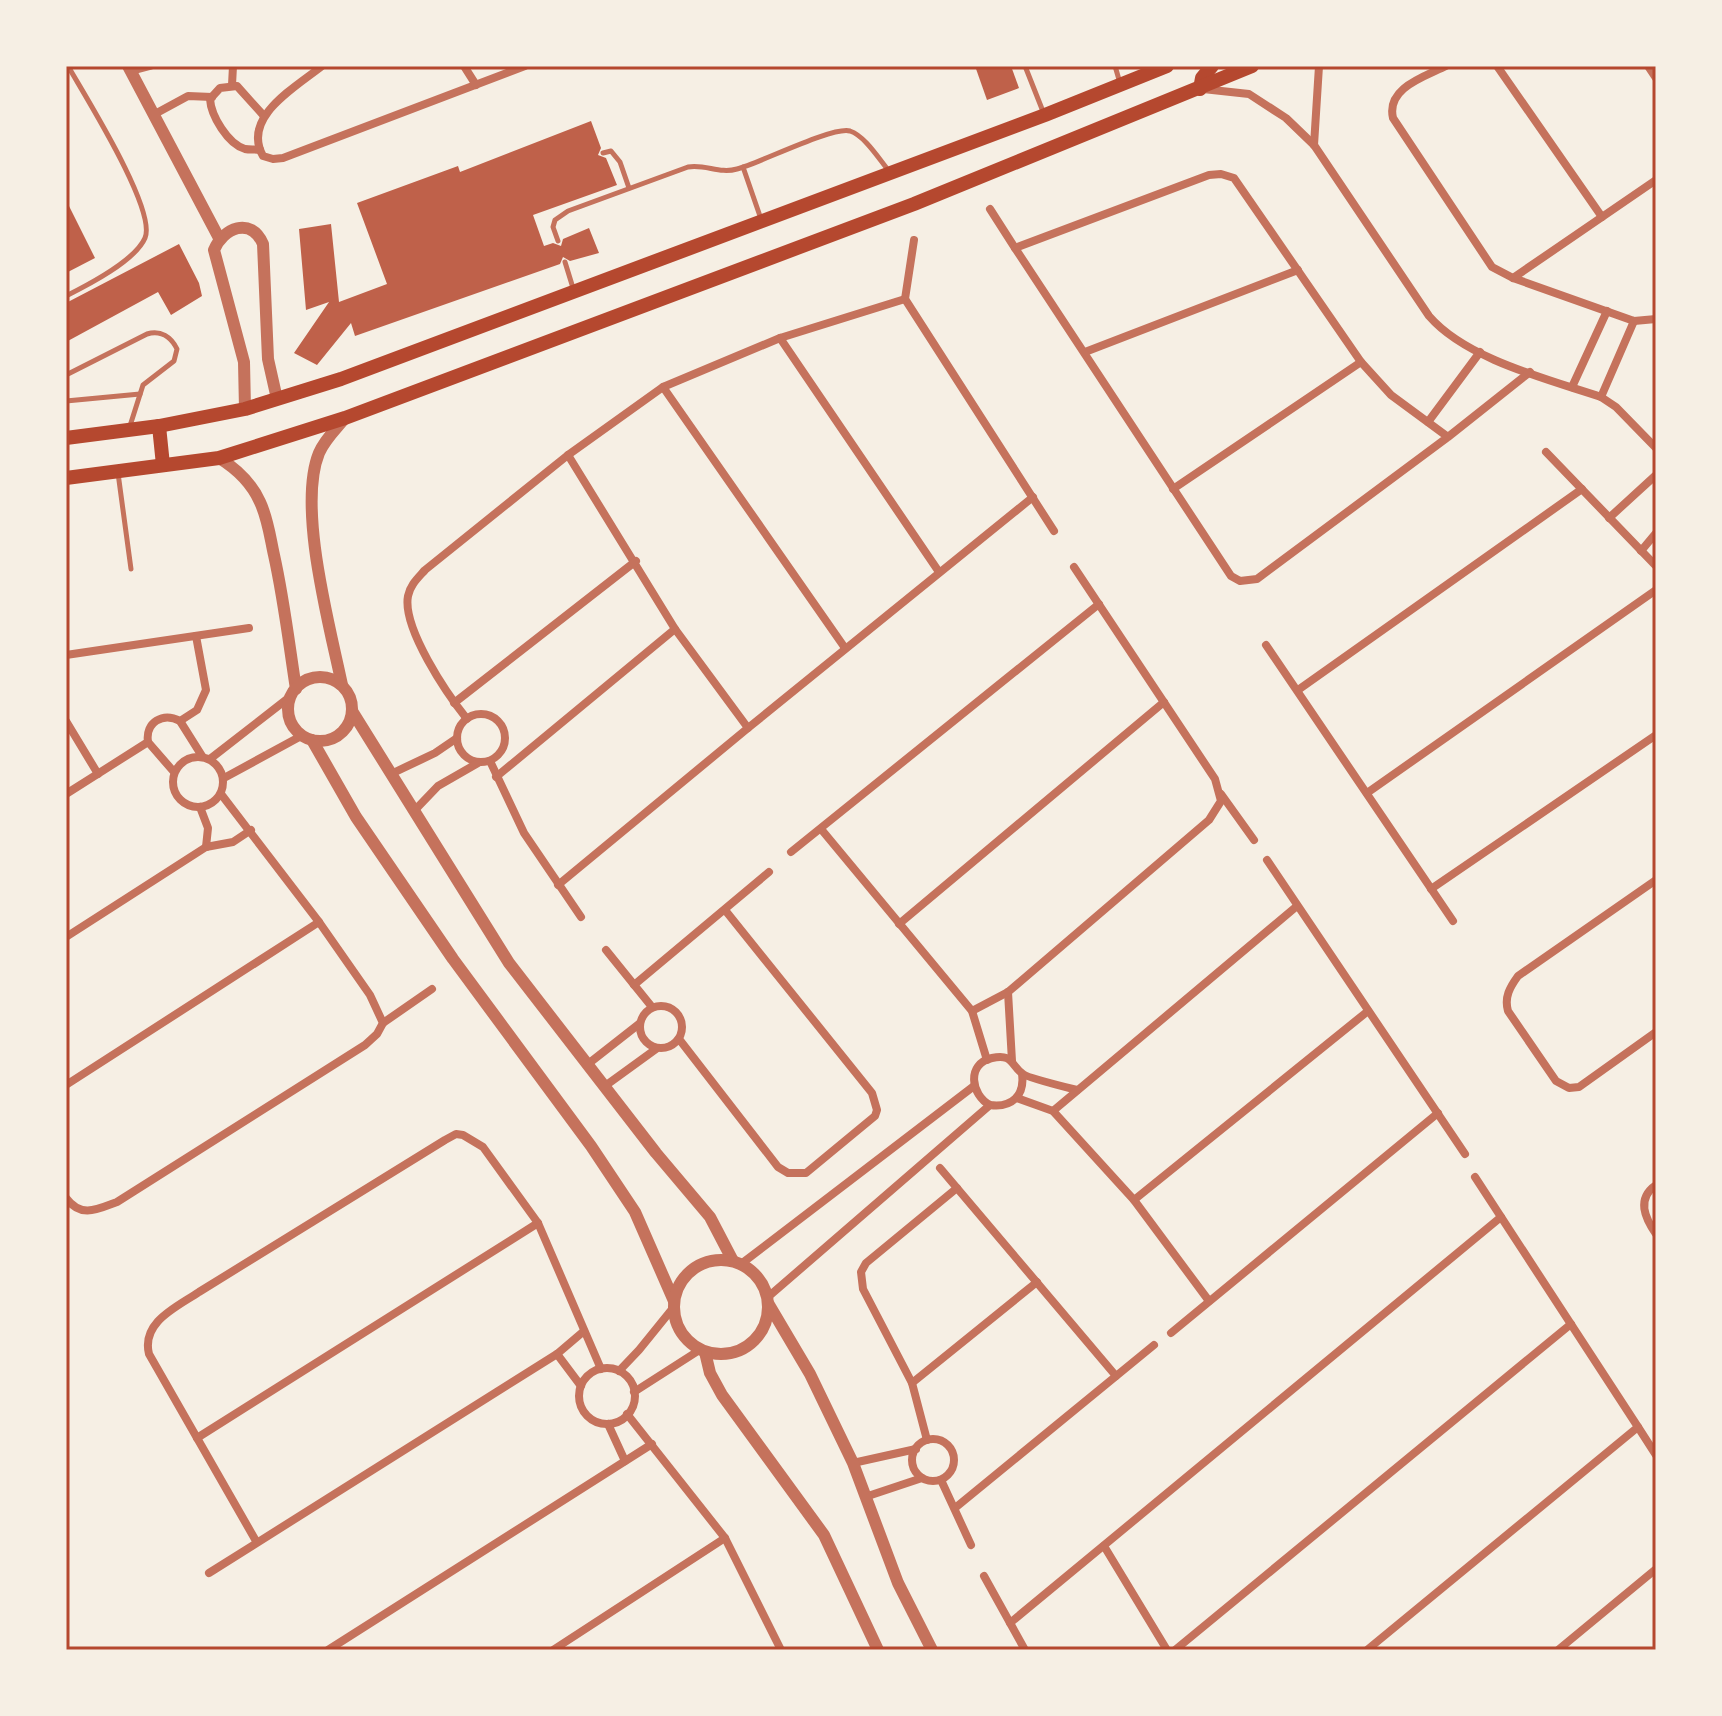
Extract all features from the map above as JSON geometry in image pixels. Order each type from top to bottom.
[{"type":"main road","points":[[66,438],[159,426],[245,409],[341,379],[1045,115],[1167,66]]},
{"type":"main road","points":[[1200,89],[1202,78],[1212,66]]},
{"type":"main road","points":[[66,478],[219,458],[345,418],[914,204],[1252,66]]},
{"type":"main road","points":[[159,426],[163,465]]},
{"type":"street","points":[[150,66],[129,69],[219,238]]},
{"type":"street","points":[[232,85],[233,66]]},
{"type":"street","points":[[322,66],[264,116],[257,134],[263,156],[283,158],[525,66]]},
{"type":"street","points":[[464,66],[476,85]]},
{"type":"street","points":[[1314,145],[1319,66]]},
{"type":"street","points":[[1446,66],[1403,89],[1391,109],[1393,118],[1492,267],[1513,278],[1634,321],[1656,319]]},
{"type":"street","points":[[1497,66],[1602,217]]},
{"type":"street","points":[[1648,66],[1656,78]]},
{"type":"street","points":[[260,150],[245,149],[233,142],[211,108],[212,97],[220,88],[237,86],[264,116]]},
{"type":"street","points":[[1200,89],[1249,94],[1277,111],[1314,145],[1429,316],[1448,335],[1480,352],[1601,397],[1616,407],[1656,448]]},
{"type":"street","points":[[153,115],[188,96],[212,97]]},
{"type":"street","points":[[1015,248],[1209,175],[1221,174],[1234,178],[1361,362],[1391,395],[1448,437]]},
{"type":"street","points":[[1513,278],[1656,180]]},
{"type":"street","points":[[990,209],[1231,576],[1240,581],[1257,579],[1530,372]]},
{"type":"street","points":[[245,409],[244,362],[214,250],[219,238],[233,228],[245,226],[259,236],[263,244],[268,359],[277,399]]},
{"type":"street","points":[[914,240],[905,299],[1054,531]]},
{"type":"street","points":[[1085,352],[1298,270]]},
{"type":"street","points":[[467,719],[454,703],[422,648],[410,618],[408,593],[425,570],[568,455],[663,387],[780,338],[905,299]]},
{"type":"street","points":[[1572,387],[1607,311]]},
{"type":"street","points":[[1601,397],[1634,321]]},
{"type":"street","points":[[780,338],[939,572]]},
{"type":"street","points":[[1428,422],[1480,352]]},
{"type":"street","points":[[1173,489],[1361,362]]},
{"type":"street","points":[[663,387],[845,648]]},
{"type":"street","points":[[224,778],[307,738],[321,741],[339,735],[350,720],[350,697],[342,685],[319,575],[312,485],[320,451],[345,418]]},
{"type":"street","points":[[1546,452],[1656,566]]},
{"type":"street","points":[[568,455],[675,629],[748,728]]},
{"type":"street","points":[[219,458],[235,467],[247,480],[267,520],[281,586],[294,692],[289,705],[291,722],[307,738],[356,817],[444,946],[591,1146],[635,1212],[673,1304],[679,1331],[702,1351],[722,1395],[824,1535],[878,1650]]},
{"type":"street","points":[[1609,518],[1656,475]]},
{"type":"street","points":[[1298,690],[1582,489]]},
{"type":"street","points":[[558,885],[1033,497]]},
{"type":"street","points":[[1641,551],[1656,533]]},
{"type":"street","points":[[454,703],[636,561]]},
{"type":"street","points":[[1074,567],[1254,840]]},
{"type":"street","points":[[1367,793],[1656,590]]},
{"type":"street","points":[[791,852],[1099,604]]},
{"type":"street","points":[[66,655],[249,628]]},
{"type":"street","points":[[496,777],[675,629]]},
{"type":"street","points":[[180,721],[201,706],[206,690],[196,636]]},
{"type":"street","points":[[1266,645],[1453,921]]},
{"type":"street","points":[[174,772],[185,760],[206,758],[310,679],[326,678],[342,685]]},
{"type":"street","points":[[899,924],[1164,702]]},
{"type":"street","points":[[352,711],[509,963],[656,1153],[710,1217],[737,1262],[759,1277],[853,1463],[898,1583],[932,1650]]},
{"type":"street","points":[[393,773],[435,753],[457,738],[467,719],[481,714],[489,715],[501,724],[505,731],[505,746],[501,753],[438,786],[415,810]]},
{"type":"street","points":[[170,716],[180,721],[206,758],[217,764],[224,778],[221,794],[216,801],[200,807],[184,803],[177,797],[174,772],[148,742],[148,730],[157,719],[170,716]]},
{"type":"street","points":[[66,721],[98,774]]},
{"type":"street","points":[[1431,889],[1656,735]]},
{"type":"street","points":[[457,738],[461,751],[479,763]]},
{"type":"street","points":[[66,794],[148,742]]},
{"type":"street","points":[[490,761],[524,833],[581,917]]},
{"type":"street","points":[[972,1011],[1008,992],[1209,820],[1218,809],[1221,793]]},
{"type":"street","points":[[221,794],[319,922],[370,995],[383,1023]]},
{"type":"street","points":[[200,807],[208,828],[206,847]]},
{"type":"street","points":[[821,829],[972,1011],[987,1060]]},
{"type":"street","points":[[66,937],[206,847],[233,842],[251,830]]},
{"type":"street","points":[[1267,860],[1465,1154]]},
{"type":"street","points":[[634,985],[769,872]]},
{"type":"street","points":[[1656,880],[1518,976],[1510,988],[1506,1003],[1508,1011],[1556,1081],[1569,1088],[1579,1087],[1656,1032]]},
{"type":"street","points":[[1053,1111],[1297,906]]},
{"type":"street","points":[[679,1039],[778,1167],[788,1173],[806,1173],[875,1116],[877,1110],[872,1093],[725,910]]},
{"type":"street","points":[[66,1085],[319,922]]},
{"type":"street","points":[[606,950],[652,1007]]},
{"type":"street","points":[[66,1198],[74,1209],[84,1211],[117,1202],[365,1045],[383,1023],[432,989]]},
{"type":"street","points":[[1008,992],[1012,1061]]},
{"type":"street","points":[[588,1064],[639,1024],[652,1007],[666,1006],[677,1013],[682,1025],[679,1039],[669,1047],[656,1049],[605,1086]]},
{"type":"street","points":[[1134,1200],[1368,1011]]},
{"type":"street","points":[[639,1024],[641,1037],[656,1049]]},
{"type":"street","points":[[1004,1057],[1012,1061],[1022,1074],[1023,1082],[1017,1098],[1005,1106],[990,1105],[979,1098],[974,1086],[976,1071],[987,1060],[1004,1057]]},
{"type":"street","points":[[1022,1074],[1077,1090]]},
{"type":"street","points":[[619,1371],[673,1304],[679,1285],[688,1273],[701,1264],[717,1260],[737,1262],[974,1086]]},
{"type":"street","points":[[1017,1098],[1053,1111],[1134,1200],[1209,1301]]},
{"type":"street","points":[[634,1392],[702,1351],[722,1355],[738,1352],[753,1343],[763,1330],[768,1300],[990,1105]]},
{"type":"street","points":[[1171,1333],[1438,1113]]},
{"type":"street","points":[[256,1541],[149,1354],[149,1334],[163,1317],[199,1292],[456,1134],[473,1139],[483,1147],[538,1223],[601,1369]]},
{"type":"street","points":[[940,1168],[1116,1376]]},
{"type":"street","points":[[1475,1177],[1656,1455]]},
{"type":"street","points":[[1656,1185],[1644,1204],[1648,1223],[1656,1234]]},
{"type":"street","points":[[927,1440],[912,1383],[863,1289],[861,1272],[866,1263],[957,1188]]},
{"type":"street","points":[[1010,1623],[1501,1217]]},
{"type":"street","points":[[197,1438],[538,1223]]},
{"type":"street","points":[[912,1383],[1037,1282]]},
{"type":"street","points":[[1175,1650],[1571,1324]]},
{"type":"street","points":[[209,1573],[557,1354],[584,1331]]},
{"type":"street","points":[[955,1508],[1154,1345]]},
{"type":"street","points":[[557,1354],[581,1386]]},
{"type":"street","points":[[601,1369],[619,1371],[627,1376],[634,1392],[634,1400],[627,1414],[619,1421],[608,1424],[591,1419],[584,1412],[579,1395],[581,1386],[586,1378],[601,1369]]},
{"type":"street","points":[[627,1414],[725,1538],[781,1650]]},
{"type":"street","points":[[608,1424],[625,1461]]},
{"type":"street","points":[[1367,1650],[1638,1427]]},
{"type":"street","points":[[853,1463],[916,1449],[927,1440],[947,1444],[954,1456],[952,1470],[941,1480],[922,1478],[865,1497]]},
{"type":"street","points":[[328,1650],[652,1444]]},
{"type":"street","points":[[916,1449],[912,1462],[922,1478]]},
{"type":"street","points":[[941,1480],[971,1545]]},
{"type":"street","points":[[553,1650],[725,1538]]},
{"type":"street","points":[[1104,1546],[1167,1650]]},
{"type":"street","points":[[1558,1650],[1656,1569]]},
{"type":"street","points":[[984,1576],[1025,1650]]},
{"type":"lane","points":[[66,296],[123,261],[144,241],[147,231],[146,218],[136,190],[68,66]]},
{"type":"lane","points":[[1025,66],[1045,115]]},
{"type":"lane","points":[[1115,66],[1120,84]]},
{"type":"lane","points":[[558,241],[553,227],[560,215],[688,167],[701,166],[723,172],[840,130],[859,136],[890,172]]},
{"type":"lane","points":[[603,153],[611,151],[616,155],[629,188]]},
{"type":"lane","points":[[743,167],[761,220]]},
{"type":"lane","points":[[565,262],[574,291]]},
{"type":"lane","points":[[66,375],[147,334],[161,333],[173,341],[177,354],[168,366],[143,385],[128,430]]},
{"type":"lane","points":[[66,401],[140,394]]},
{"type":"lane","points":[[118,472],[131,569]]},
{"type":"building","points":[[975,66],[1011,66],[1019,88],[987,100]]},
{"type":"building","points":[[591,121],[601,148],[598,155],[606,158],[617,185],[533,215],[544,246],[553,243],[561,246],[563,239],[589,228],[599,253],[570,261],[563,257],[560,264],[355,336],[351,323],[317,365],[294,353],[329,302],[306,310],[299,229],[331,224],[339,302],[387,284],[357,203],[458,166],[460,172]]},
{"type":"building","points":[[66,200],[95,258],[66,273]]},
{"type":"building","points":[[179,244],[199,283],[202,296],[171,315],[158,292],[66,342],[66,303]]}]
